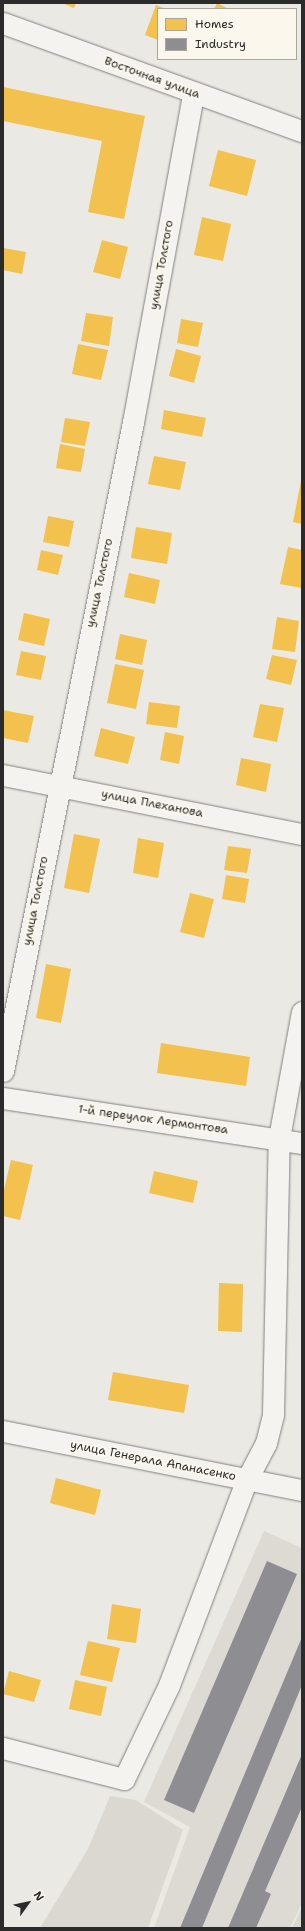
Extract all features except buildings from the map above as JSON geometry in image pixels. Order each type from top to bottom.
[{"type":"street","name":"Восточная улица","points":[[3,23],[193,94],[302,131]]},
{"type":"street","name":"улица Толстого","points":[[3,1071],[133,422],[193,94]]},
{"type":"street","name":"улица Плеханова","points":[[3,775],[302,834]]},
{"type":"street","points":[[3,1748],[124,1779],[169,1685],[247,1479],[266,1443],[273,1414],[279,1138],[302,1012]]},
{"type":"street","name":"1-й переулок Лермонтова","points":[[3,1098],[279,1138],[302,1143]]},
{"type":"street","name":"улица Генерала Апанасенко","points":[[3,1431],[302,1490]]},
{"type":"shaded area","points":[[264,1531],[302,1548],[302,1903],[290,1928],[154,1928],[190,1827],[144,1802]]},
{"type":"shaded area","points":[[110,1796],[136,1800],[183,1830],[148,1928],[40,1928],[88,1849]]},
{"type":"shaded area","points":[[302,1907],[302,1928],[292,1928]]}]
